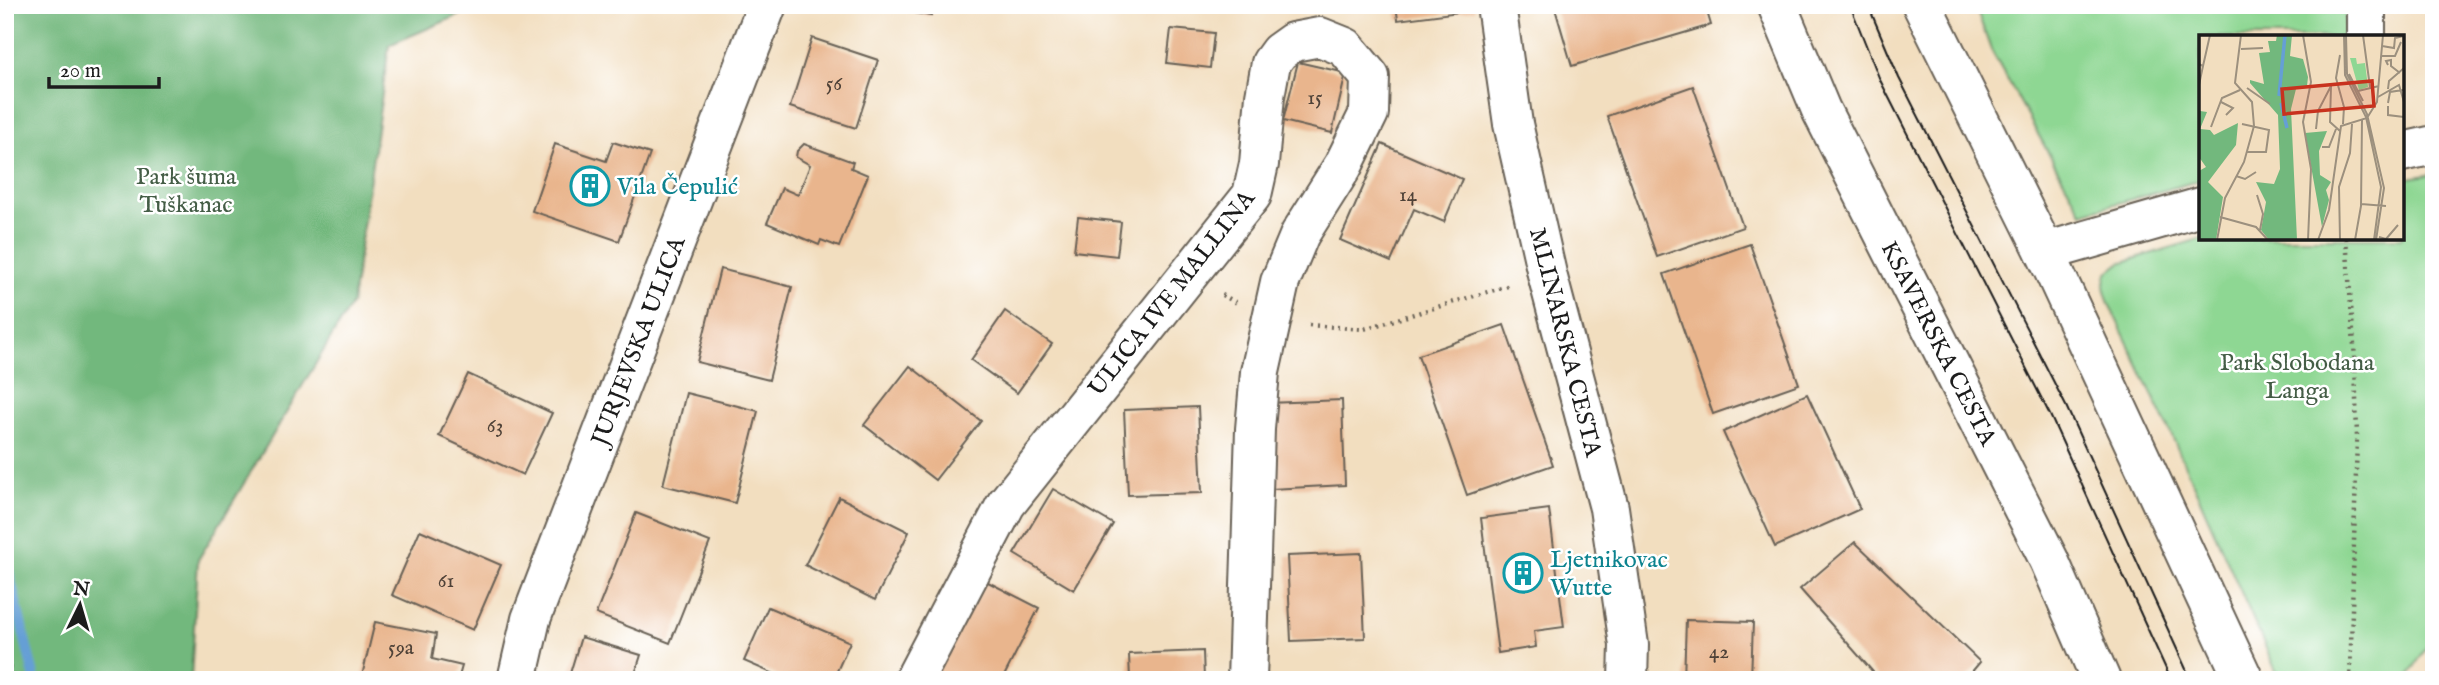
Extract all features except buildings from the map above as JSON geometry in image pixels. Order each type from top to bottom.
[{"type":"street","name":"JURJEVSKA ULICA","points":[[517,680],[531,619],[767,5]]},
{"type":"street","name":"MLINARSKA CESTA","points":[[1496,5],[1516,136],[1547,274],[1609,508],[1629,645],[1628,680]]},
{"type":"street","name":"KSAVERSKA CESTA","points":[[1777,5],[1826,121],[2049,560],[2101,680]]},
{"type":"street","points":[[1922,5],[2045,252],[2244,680]]},
{"type":"street","points":[[2366,5],[2366,35]]},
{"type":"street","name":"ULICA IVE MALLINA","points":[[914,680],[1006,504],[1251,195],[1259,164],[1271,63],[1279,52],[1293,42],[1320,37],[1345,47],[1370,77],[1369,113],[1343,166],[1300,234],[1280,282],[1270,323],[1260,372],[1255,429],[1247,680]]},
{"type":"street","points":[[2404,152],[2434,145]]},
{"type":"street","points":[[2045,252],[2199,208]]},
{"type":"path","points":[[2346,240],[2355,359],[2357,437],[2350,680]]},
{"type":"path","points":[[1188,275],[1270,323],[1364,329],[1522,282]]},
{"type":"path","points":[[5,646],[14,680]]},
{"type":"green space","name":"Park šuma Tuškanac","points":[[5,5],[483,5],[389,45],[352,303],[198,560],[191,680],[5,680]]},
{"type":"green space","points":[[1975,5],[2346,5],[2345,35],[2199,35],[2199,181],[2082,213],[1991,50]]},
{"type":"green space","name":"Park Slobodana Langa","points":[[2434,174],[2434,635],[2406,680],[2280,680],[2171,434],[2109,304],[2104,287],[2107,273],[2120,263],[2199,239],[2404,240],[2404,179]]},
{"type":"waterway","points":[[5,557],[35,680]]},
{"type":"tram line","points":[[1850,5],[1880,80],[2050,415],[2171,680]]},
{"type":"tram line","points":[[1868,5],[1899,78],[2066,406],[2191,680]]},
{"type":"place","name":"Vila Čepulić","points":[[590,186]]},
{"type":"place","name":"Ljetnikovac Wutte","points":[[1523,573]]}]
